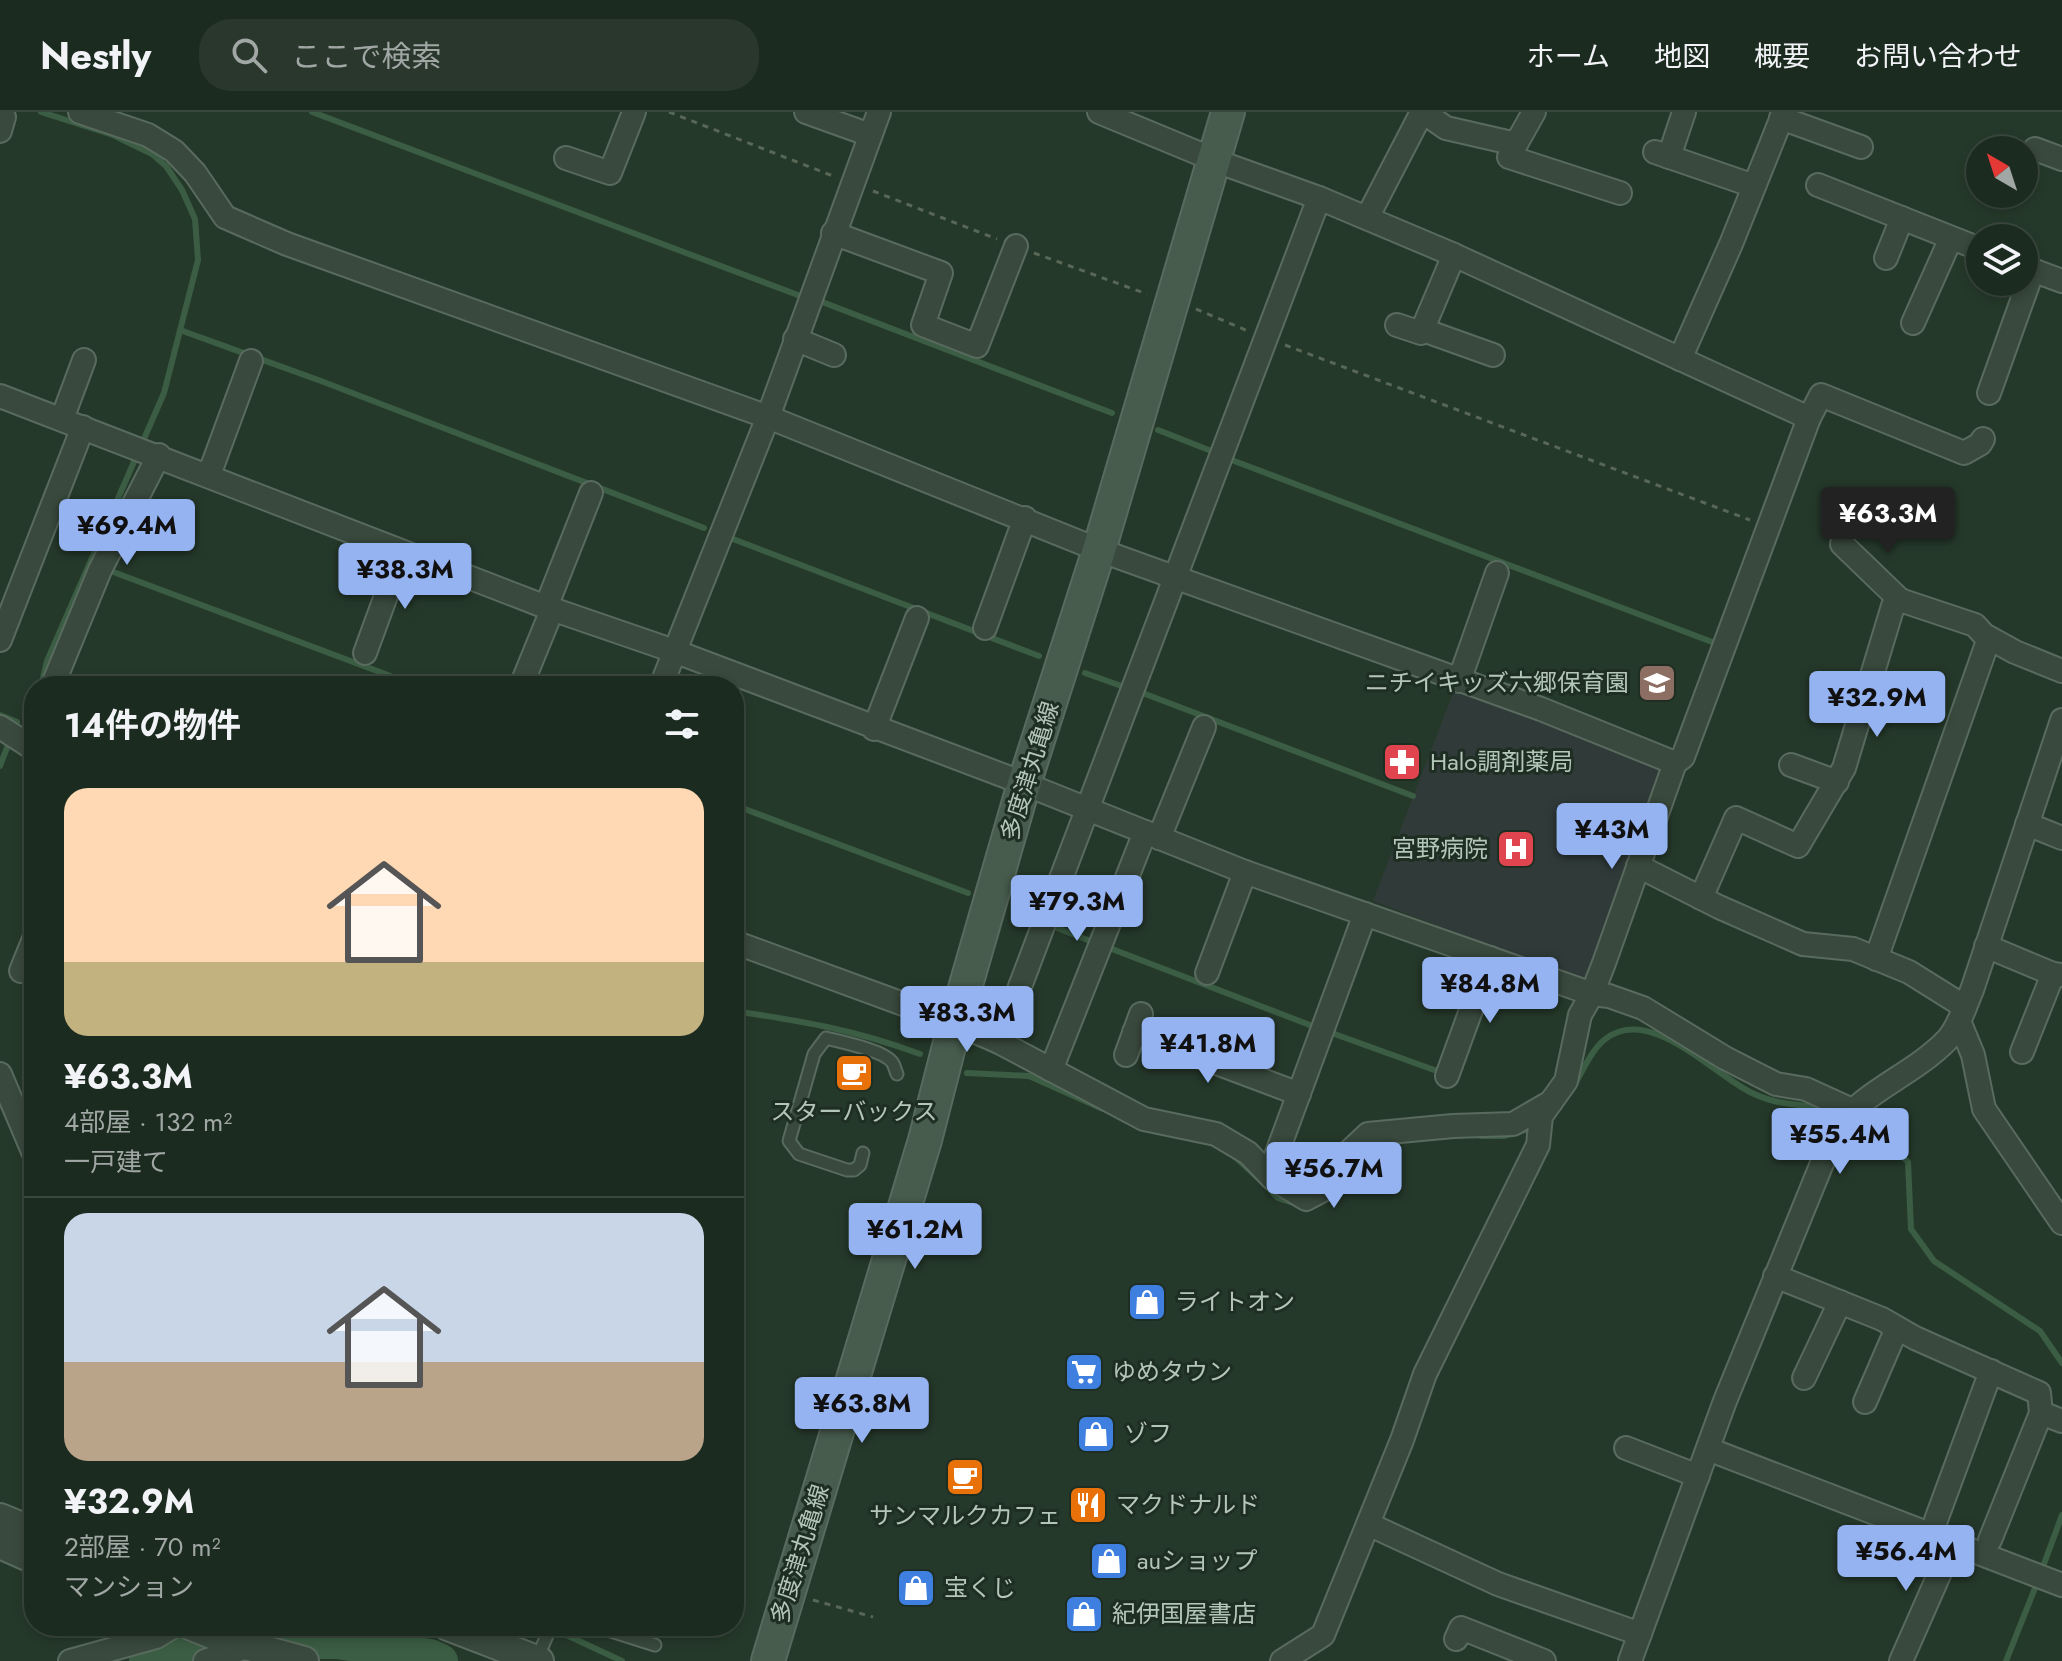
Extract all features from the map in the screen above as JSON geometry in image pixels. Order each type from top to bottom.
[{"type":"main road","name":"多度津丸亀線","points":[[768,1661],[924,1145],[955,1023],[1024,784],[1099,550],[1228,112]]},
{"type":"street","points":[[80,112],[148,135],[174,151],[195,173],[225,217],[287,244],[768,417],[1099,550],[1541,709],[1675,763]]},
{"type":"street","points":[[566,158],[610,173],[634,112]]},
{"type":"street","points":[[806,112],[870,135]]},
{"type":"street","points":[[665,676],[768,417],[879,112]]},
{"type":"street","points":[[1099,112],[1319,198],[1454,255],[1809,418]]},
{"type":"street","points":[[1367,218],[1422,112],[1446,128],[1516,144]]},
{"type":"street","points":[[1534,112],[1509,157],[1620,193]]},
{"type":"street","points":[[1684,112],[1662,154],[1754,186]]},
{"type":"street","points":[[1680,359],[1782,115],[1861,147]]},
{"type":"street","points":[[0,116],[4,117],[0,131]]},
{"type":"street","points":[[2038,150],[2062,159]]},
{"type":"street","points":[[1818,185],[1966,244]]},
{"type":"street","points":[[999,1042],[1319,198]]},
{"type":"street","points":[[1886,258],[1902,218]]},
{"type":"street","points":[[833,233],[941,273],[923,325],[977,346],[1016,246]]},
{"type":"street","points":[[1913,323],[1951,238]]},
{"type":"street","points":[[1397,325],[1421,333],[1454,255]]},
{"type":"street","points":[[2038,272],[2062,281]]},
{"type":"street","points":[[1989,393],[2012,356],[2024,296]]},
{"type":"street","points":[[1423,330],[1493,355]]},
{"type":"street","points":[[795,339],[834,355]]},
{"type":"street","points":[[62,419],[84,360]]},
{"type":"street","points":[[209,475],[251,361]]},
{"type":"street","points":[[1282,1661],[1323,1635],[1402,1440],[1425,1374],[1538,1145],[1546,1109],[1566,1081],[1580,1015],[1592,994],[1675,763],[1683,757],[1809,418],[1821,395],[1964,453],[1983,439]]},
{"type":"street","points":[[0,396],[549,608],[738,676]]},
{"type":"street","points":[[0,640],[83,427]]},
{"type":"street","points":[[56,676],[147,451]]},
{"type":"street","points":[[532,676],[549,608],[591,493]]},
{"type":"street","points":[[985,628],[1025,518]]},
{"type":"street","points":[[1842,544],[1900,600],[1975,625],[1989,638],[2037,663],[2062,671]]},
{"type":"street","points":[[365,653],[402,552]]},
{"type":"street","points":[[1459,681],[1497,573]]},
{"type":"street","points":[[1701,898],[1736,818],[1798,846],[1844,768],[1893,606],[1900,600]]},
{"type":"street","points":[[874,729],[917,618]]},
{"type":"street","points":[[1876,959],[1989,638]]},
{"type":"street","points":[[744,678],[1245,872],[1592,994],[1609,996],[1643,1008],[1725,1058],[1776,1084],[1806,1089],[1852,1110]]},
{"type":"street","points":[[1630,1661],[1708,1449],[1836,1129],[1852,1110],[1948,1039],[1962,1014],[2062,720]]},
{"type":"street","points":[[0,727],[24,743]]},
{"type":"street","points":[[1051,1070],[1152,835],[1204,727]]},
{"type":"street","points":[[1791,765],[1837,782]]},
{"type":"street","points":[[2027,824],[2062,838]]},
{"type":"street","points":[[1638,866],[1803,944],[1853,949],[1909,972],[1962,1014],[1984,1109],[2062,1223]]},
{"type":"street","points":[[1207,973],[1245,872]]},
{"type":"street","points":[[1273,1164],[1365,914]]},
{"type":"street","points":[[744,946],[999,1042],[1144,1119],[1216,1134],[1248,1153],[1272,1178],[1306,1199],[1323,1190],[1350,1151],[1368,1134],[1513,1124],[1546,1109]]},
{"type":"street","points":[[1986,946],[2058,975],[2022,1052]]},
{"type":"street","points":[[1447,1076],[1490,958]]},
{"type":"street","points":[[21,971],[24,964]]},
{"type":"street","points":[[1126,1055],[1138,1023],[1299,1094]]},
{"type":"street","points":[[0,1074],[24,1130]]},
{"type":"street","points":[[1775,1276],[1840,1302],[2039,1393],[2052,1417],[1990,1540]]},
{"type":"street","points":[[1804,1378],[1840,1302]]},
{"type":"street","points":[[1865,1402],[1897,1328]]},
{"type":"street","points":[[1936,1520],[1991,1371]]},
{"type":"street","points":[[1626,1448],[1698,1476]]},
{"type":"street","points":[[1708,1449],[2057,1583]]},
{"type":"street","points":[[0,1518],[24,1540]]},
{"type":"street","points":[[1368,1524],[1498,1584],[1640,1634]]},
{"type":"street","points":[[1901,1661],[1953,1543]]},
{"type":"street","points":[[0,1544],[24,1546]]},
{"type":"street","points":[[1456,1639],[1461,1628],[1544,1661]]},
{"type":"street","points":[[70,1661],[158,1636]]},
{"type":"street","points":[[221,1636],[304,1661]]},
{"type":"street","points":[[498,1636],[543,1645]]},
{"type":"street","points":[[205,1661],[250,1646]]},
{"type":"lane","points":[[863,1153],[860,1165],[854,1170],[847,1170],[799,1154],[789,1141],[814,1054],[826,1038],[836,1040],[880,1053],[891,1061],[897,1074]]},
{"type":"lane","points":[[627,1636],[655,1645]]},
{"type":"path","points":[[669,112],[1016,246],[1769,526]]},
{"type":"path","points":[[806,1598],[873,1617]]},
{"type":"shaded area","name":"宮野病院","points":[[1455,688],[1661,765],[1667,777],[1588,978],[1581,980],[1373,901]]},
{"type":"waterway","points":[[41,112],[113,135],[152,154],[166,166],[182,190],[195,219],[198,260],[164,393],[47,661],[43,676]]},
{"type":"waterway","points":[[312,112],[803,297]]},
{"type":"waterway","points":[[817,300],[1112,413]]},
{"type":"waterway","points":[[180,330],[704,528]]},
{"type":"waterway","points":[[1158,430],[1219,454]]},
{"type":"waterway","points":[[1229,459],[1720,645]]},
{"type":"waterway","points":[[733,539],[1039,656]]},
{"type":"waterway","points":[[108,570],[390,676]]},
{"type":"waterway","points":[[1085,673],[1127,688]]},
{"type":"waterway","points":[[1140,692],[1413,796]]},
{"type":"waterway","points":[[0,715],[17,722]]},
{"type":"waterway","points":[[0,766],[8,745]]},
{"type":"waterway","points":[[744,809],[968,893]]},
{"type":"waterway","points":[[1014,912],[1038,921]]},
{"type":"waterway","points":[[1052,926],[1093,942]]},
{"type":"waterway","points":[[1112,949],[1315,1027]]},
{"type":"waterway","points":[[744,1013],[828,1027],[920,1054]]},
{"type":"waterway","points":[[1574,1086],[1604,1040],[1621,1031],[1640,1030],[1660,1035],[1679,1045],[1759,1096],[1788,1104],[1827,1108]]},
{"type":"waterway","points":[[1329,1032],[1437,1071]]},
{"type":"waterway","points":[[967,1073],[1029,1076],[1103,1109]]},
{"type":"waterway","points":[[1852,1116],[1908,1162],[1911,1229],[1934,1261],[2040,1331],[2062,1363]]},
{"type":"waterway","points":[[1481,1136],[1504,1136],[1533,1128]]},
{"type":"waterway","points":[[1233,1155],[1257,1177]]},
{"type":"waterway","points":[[1265,1185],[1278,1198],[1296,1204]]},
{"type":"waterway","points":[[2041,1572],[2062,1515]]},
{"type":"waterway","points":[[2006,1661],[2037,1583]]},
{"type":"waterway","points":[[568,1636],[622,1661]]},
{"type":"waterway","points":[[287,1642],[337,1642],[430,1656],[441,1661]]},
{"type":"waterway","points":[[146,1661],[189,1647]]},
{"type":"place","name":"ニチイキッズ六郷保育園","points":[[1657,683]]},
{"type":"place","name":"Halo調剤薬局","points":[[1402,762]]},
{"type":"place","name":"宮野病院","points":[[1516,849]]},
{"type":"place","name":"スターバックス","points":[[854,1073]]},
{"type":"place","name":"ライトオン","points":[[1147,1302]]},
{"type":"place","name":"ゆめタウン","points":[[1084,1372]]},
{"type":"place","name":"ゾフ","points":[[1096,1434]]},
{"type":"place","name":"サンマルクカフェ","points":[[965,1477]]},
{"type":"place","name":"マクドナルド","points":[[1088,1505]]},
{"type":"place","name":"auショップ","points":[[1109,1561]]},
{"type":"place","name":"宝くじ","points":[[916,1588]]},
{"type":"place","name":"紀伊国屋書店","points":[[1084,1614]]}]
